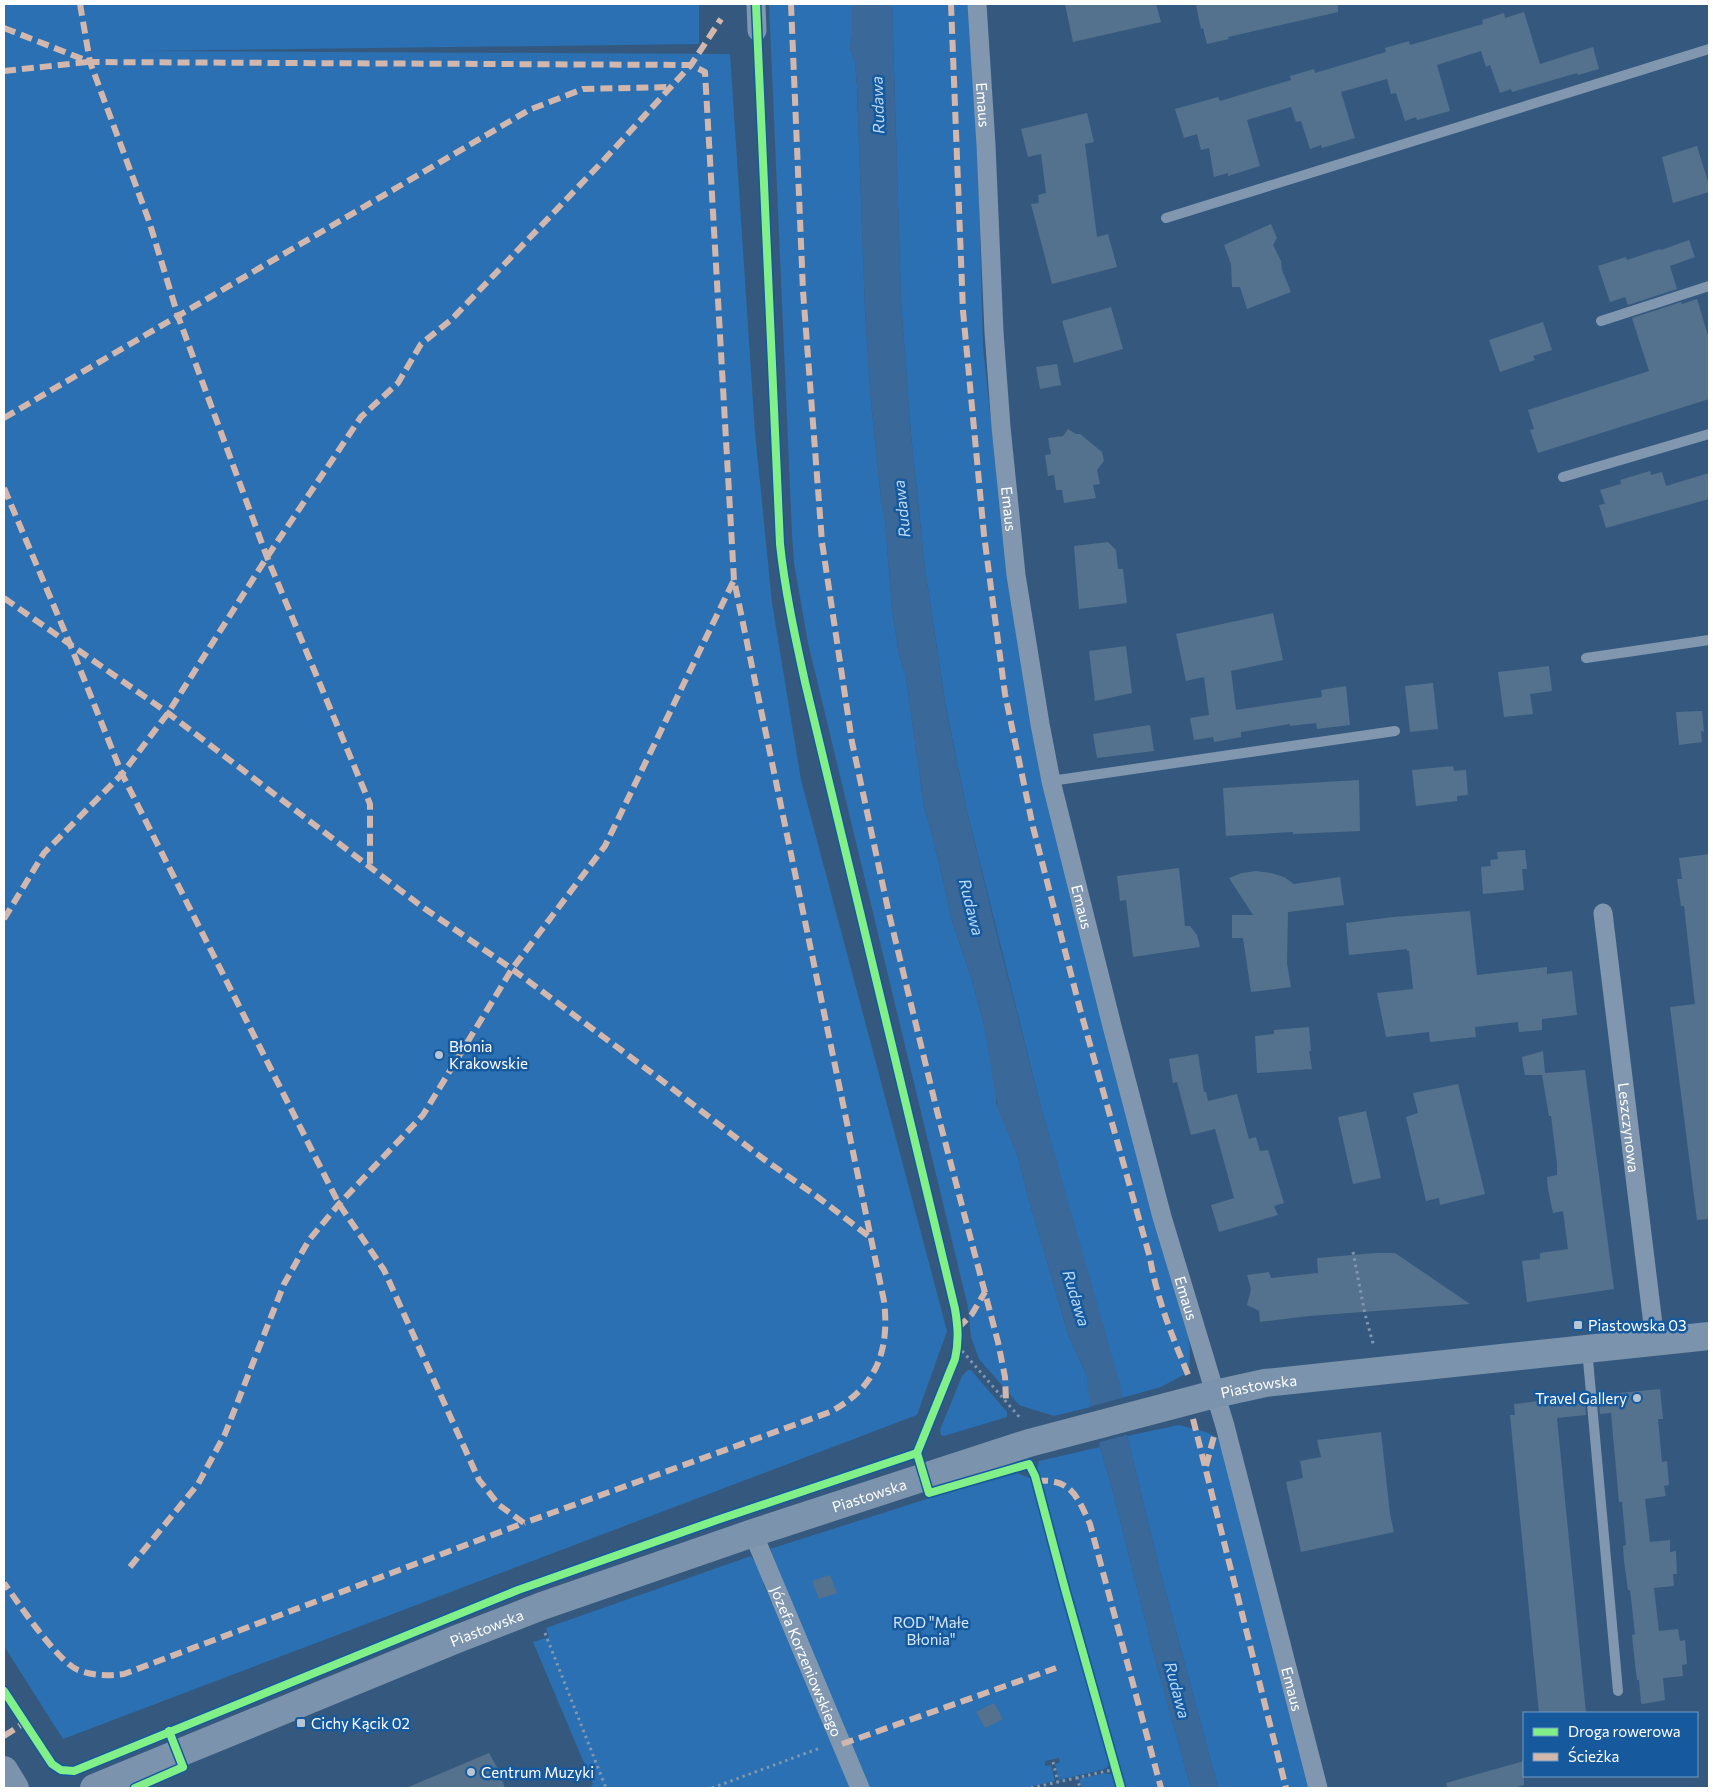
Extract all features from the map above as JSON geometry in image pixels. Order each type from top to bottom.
[{"type":"street","points":[[756,4],[757,31]]},
{"type":"street","name":"Emaus","points":[[977,4],[986,146],[994,332],[1001,427],[1016,575],[1040,724],[1051,781],[1112,1026],[1162,1217],[1225,1426],[1318,1788]]},
{"type":"street","name":"Leszczynowa","points":[[1603,913],[1655,1342]]},
{"type":"street","name":"Piastowska","points":[[94,1788],[542,1606],[753,1533],[1029,1443],[1157,1408],[1265,1383],[1709,1336]]},
{"type":"street","name":"Józefa Korzeniowskiego","points":[[753,1533],[860,1788]]},
{"type":"street","points":[[4,1770],[15,1788]]},
{"type":"lane","points":[[1166,218],[1709,49]]},
{"type":"lane","points":[[1601,321],[1709,286]]},
{"type":"lane","points":[[1563,478],[1709,434]]},
{"type":"lane","points":[[1586,658],[1709,640]]},
{"type":"lane","points":[[1051,781],[1395,731]]},
{"type":"lane","points":[[1586,1348],[1618,1691]]},
{"type":"path","points":[[1353,1252],[1365,1314],[1376,1350]]},
{"type":"path","points":[[958,1346],[1021,1419]]},
{"type":"path","points":[[547,1637],[606,1788]]},
{"type":"path","points":[[712,1788],[829,1745]]},
{"type":"path","points":[[1052,1762],[1058,1782]]},
{"type":"path","points":[[1031,1788],[1116,1769]]},
{"type":"path","points":[[1077,1777],[1080,1788]]},
{"type":"green space","name":"Błonia Krakowskie","points":[[4,4],[699,4],[699,44],[139,51],[730,54],[755,432],[772,603],[801,780],[947,1331],[917,1415],[63,1739],[4,1646]]},
{"type":"green space","points":[[769,4],[852,4],[852,37],[850,47],[855,62],[857,86],[865,311],[871,401],[881,499],[885,520],[892,608],[899,654],[906,677],[924,806],[953,924],[972,980],[984,1025],[996,1087],[996,1103],[1017,1154],[1068,1334],[1087,1376],[1091,1407],[1054,1416],[1019,1405],[979,1359],[971,1337],[968,1307],[808,643],[794,563],[792,534]]},
{"type":"green space","points":[[892,4],[971,4],[983,347],[1004,541],[1188,1330],[1189,1372],[1161,1387],[1122,1398],[1038,1096],[967,811],[946,708],[925,569],[911,435],[901,302]]},
{"type":"green space","points":[[968,1370],[971,1370],[1007,1412],[1007,1417],[944,1436],[941,1435],[940,1430],[962,1376]]},
{"type":"green space","points":[[1179,1425],[1206,1432],[1220,1439],[1309,1788],[1218,1788],[1161,1575],[1127,1436]]},
{"type":"green space","points":[[1100,1447],[1191,1788],[1126,1788],[1037,1469],[1039,1461]]},
{"type":"green space","name":"ROD \"Małe Błonia\"","points":[[1017,1473],[1032,1479],[1110,1764],[1105,1769],[1059,1780],[1055,1764],[1060,1762],[1059,1758],[1045,1761],[1045,1766],[1051,1765],[1055,1781],[1024,1788],[868,1788],[770,1549],[930,1498]]},
{"type":"green space","points":[[751,1556],[767,1582],[763,1584],[800,1662],[852,1788],[590,1788],[593,1784],[533,1642],[549,1637],[546,1628]]},
{"type":"green space","points":[[1105,1773],[1114,1775],[1117,1788],[1082,1788],[1079,1779]]},
{"type":"water","name":"Rudawa","points":[[852,4],[892,4],[901,301],[911,435],[925,569],[946,709],[967,811],[998,939],[1038,1096],[1120,1384],[1127,1436],[1161,1575],[1218,1788],[1191,1788],[1100,1447],[1088,1392],[1087,1376],[1068,1334],[1017,1154],[998,1110],[984,1025],[972,980],[953,924],[924,806],[906,677],[899,654],[892,608],[885,520],[881,499],[871,401],[865,311],[857,86],[855,62],[850,47],[852,37]]},
{"type":"pier","points":[[1125,1397],[1130,1434],[1096,1443],[1089,1407]]},
{"type":"building","points":[[1065,4],[1156,4],[1161,22],[1073,42]]},
{"type":"building","points":[[1338,4],[1338,12],[1228,37],[1229,39],[1207,44],[1203,28],[1201,29],[1196,5]]},
{"type":"building","points":[[1524,12],[1540,64],[1593,47],[1599,69],[1578,75],[1577,73],[1512,92],[1511,89],[1500,93],[1490,65],[1486,67],[1481,51],[1437,65],[1450,111],[1417,120],[1416,117],[1405,121],[1396,93],[1391,94],[1387,79],[1341,92],[1355,138],[1322,148],[1321,145],[1310,149],[1301,121],[1296,122],[1291,107],[1247,120],[1260,166],[1228,176],[1228,173],[1214,177],[1209,148],[1201,150],[1197,134],[1184,138],[1175,109],[1218,97],[1220,101],[1291,80],[1290,76],[1314,69],[1315,73],[1386,52],[1385,48],[1409,41],[1410,45],[1483,24],[1482,20],[1504,13],[1505,18]]},
{"type":"building","points":[[1087,113],[1094,142],[1085,144],[1097,237],[1108,234],[1117,267],[1052,284],[1031,204],[1039,203],[1038,195],[1046,193],[1041,154],[1028,157],[1021,129]]},
{"type":"building","points":[[1697,146],[1709,185],[1709,192],[1673,203],[1662,157]]},
{"type":"building","points":[[1271,224],[1277,238],[1273,245],[1281,261],[1282,270],[1291,292],[1247,309],[1240,287],[1232,287],[1231,264],[1224,245]]},
{"type":"building","points":[[1689,240],[1695,257],[1670,266],[1677,289],[1628,305],[1625,297],[1610,302],[1598,266],[1626,257],[1627,260]]},
{"type":"building","points":[[1697,299],[1709,339],[1709,399],[1538,453],[1530,430],[1534,429],[1528,410],[1649,371],[1632,318],[1681,302],[1682,304]]},
{"type":"building","points":[[1111,307],[1123,349],[1074,363],[1062,321]]},
{"type":"building","points":[[1543,322],[1552,350],[1533,356],[1535,360],[1500,372],[1489,340]]},
{"type":"building","points":[[1057,364],[1061,385],[1040,389],[1036,367]]},
{"type":"building","points":[[1068,429],[1076,434],[1080,434],[1102,452],[1104,461],[1097,470],[1100,484],[1093,485],[1096,498],[1064,503],[1062,490],[1056,490],[1054,475],[1048,476],[1045,455],[1051,454],[1048,438],[1063,436]]},
{"type":"building","points":[[1650,471],[1651,475],[1662,472],[1666,486],[1709,473],[1709,499],[1606,528],[1599,505],[1605,504],[1600,490],[1621,484],[1620,480]]},
{"type":"building","points":[[1108,542],[1116,550],[1118,569],[1123,569],[1127,603],[1079,609],[1074,546]]},
{"type":"building","points":[[1273,613],[1283,660],[1231,671],[1236,710],[1322,697],[1321,690],[1346,686],[1350,725],[1317,729],[1316,723],[1290,726],[1290,724],[1241,732],[1241,737],[1214,742],[1213,737],[1194,740],[1190,718],[1209,715],[1204,677],[1186,681],[1176,634]]},
{"type":"building","points":[[1126,646],[1132,693],[1095,701],[1089,651]]},
{"type":"building","points":[[1549,666],[1552,691],[1530,694],[1533,714],[1504,717],[1498,672]]},
{"type":"building","points":[[1433,683],[1438,729],[1410,732],[1405,686]]},
{"type":"building","points":[[1702,711],[1704,732],[1701,731],[1702,742],[1679,745],[1676,712]]},
{"type":"building","points":[[1150,725],[1154,751],[1097,758],[1093,734]]},
{"type":"building","points":[[1453,766],[1454,771],[1466,770],[1468,795],[1457,796],[1457,801],[1416,806],[1412,770]]},
{"type":"building","points":[[1359,780],[1360,831],[1226,836],[1223,788]]},
{"type":"building","points":[[1525,850],[1527,869],[1522,869],[1524,890],[1483,894],[1481,867],[1491,866],[1490,860],[1498,859],[1497,852]]},
{"type":"building","points":[[1709,854],[1709,1219],[1697,1220],[1670,1007],[1695,1004],[1684,906],[1681,906],[1677,879],[1682,879],[1679,858]]},
{"type":"building","points":[[1179,868],[1185,926],[1190,926],[1197,935],[1200,947],[1133,957],[1126,900],[1120,901],[1117,876]]},
{"type":"building","points":[[1256,871],[1284,877],[1294,884],[1340,877],[1344,905],[1288,912],[1287,964],[1291,987],[1251,992],[1243,938],[1232,938],[1232,915],[1253,915],[1229,878],[1242,873]]},
{"type":"building","points":[[1470,911],[1477,975],[1547,967],[1547,974],[1572,971],[1577,1015],[1542,1019],[1542,1030],[1519,1032],[1518,1022],[1475,1027],[1476,1037],[1430,1042],[1429,1032],[1386,1037],[1377,993],[1413,989],[1409,951],[1407,949],[1349,955],[1346,923]]},
{"type":"building","points":[[1309,1027],[1311,1051],[1309,1051],[1312,1069],[1257,1073],[1255,1036],[1274,1034],[1274,1030]]},
{"type":"building","points":[[1543,1051],[1545,1073],[1585,1070],[1614,1289],[1527,1302],[1522,1261],[1540,1259],[1540,1253],[1568,1249],[1563,1211],[1553,1213],[1548,1189],[1547,1177],[1557,1175],[1557,1164],[1551,1116],[1549,1116],[1542,1075],[1525,1075],[1523,1065],[1522,1057]]},
{"type":"building","points":[[1198,1054],[1204,1092],[1206,1092],[1208,1101],[1237,1094],[1249,1139],[1256,1137],[1260,1151],[1268,1150],[1284,1203],[1274,1206],[1278,1215],[1219,1232],[1211,1205],[1234,1198],[1215,1129],[1191,1135],[1177,1082],[1173,1083],[1169,1059]]},
{"type":"building","points":[[1458,1084],[1485,1194],[1440,1205],[1439,1198],[1426,1201],[1406,1117],[1418,1113],[1413,1093]]},
{"type":"building","points":[[1366,1111],[1381,1178],[1353,1184],[1338,1117]]},
{"type":"building","points":[[1395,1253],[1470,1304],[1309,1316],[1260,1322],[1259,1311],[1247,1305],[1251,1289],[1247,1275],[1269,1272],[1271,1278],[1318,1273],[1317,1258]]},
{"type":"building","points":[[1660,1389],[1663,1419],[1658,1419],[1662,1462],[1667,1461],[1669,1485],[1664,1486],[1666,1496],[1645,1499],[1650,1542],[1670,1540],[1670,1552],[1676,1551],[1677,1574],[1673,1574],[1674,1586],[1654,1588],[1659,1631],[1678,1629],[1680,1641],[1685,1640],[1687,1664],[1682,1665],[1683,1676],[1663,1678],[1665,1700],[1643,1704],[1641,1703],[1639,1680],[1637,1680],[1635,1664],[1632,1635],[1635,1634],[1630,1590],[1628,1590],[1624,1561],[1623,1546],[1626,1545],[1622,1502],[1619,1502],[1611,1413],[1600,1414],[1598,1395]]},
{"type":"building","points":[[1584,1396],[1586,1415],[1557,1418],[1586,1712],[1539,1712],[1510,1415],[1515,1415],[1514,1404]]},
{"type":"building","points":[[1381,1432],[1390,1514],[1394,1532],[1301,1552],[1286,1482],[1303,1478],[1300,1461],[1321,1457],[1317,1440]]},
{"type":"building","points":[[830,1575],[837,1593],[819,1599],[812,1581]]},
{"type":"building","points":[[994,1703],[1003,1719],[985,1728],[976,1712]]},
{"type":"building","name":"Centrum Muzyki","points":[[489,1753],[498,1769],[505,1788],[406,1788]]},
{"type":"building","points":[[1523,1761],[1524,1785],[1514,1788],[1447,1788],[1446,1783]]},
{"type":"marked path","points":[[80,4],[90,62],[149,221],[178,316],[267,557],[370,804],[370,866]]},
{"type":"marked path","points":[[791,4],[803,291],[822,542],[852,742],[889,914],[938,1115],[998,1342],[1005,1377],[1006,1401]]},
{"type":"marked path","points":[[951,4],[963,311],[984,535],[1005,694],[1033,827],[1080,1009],[1150,1258],[1161,1304],[1189,1377]]},
{"type":"marked path","points":[[4,919],[44,853],[122,774],[168,713],[267,557],[361,417],[398,383],[421,344],[451,320],[603,161],[691,65],[721,19]]},
{"type":"marked path","points":[[4,28],[90,62],[691,65],[705,72],[734,580],[884,1301],[885,1336],[882,1352],[869,1380],[859,1392],[830,1412],[524,1523]]},
{"type":"marked path","points":[[4,71],[88,62]]},
{"type":"marked path","points":[[4,418],[529,110],[583,89],[671,87]]},
{"type":"marked path","points":[[4,488],[70,644],[122,774],[339,1204],[384,1270],[479,1480],[499,1505],[524,1523],[124,1674],[95,1674],[78,1670],[69,1665],[49,1644],[4,1583]]},
{"type":"marked path","points":[[130,1567],[198,1484],[225,1434],[284,1284],[309,1240],[339,1204],[423,1115],[512,969],[605,846],[734,580]]},
{"type":"marked path","points":[[4,598],[168,713],[421,906],[512,969],[871,1238]]},
{"type":"marked path","points":[[958,1328],[972,1314],[985,1292]]},
{"type":"marked path","points":[[1193,1419],[1286,1788]]},
{"type":"marked path","points":[[1206,1466],[1214,1436]]},
{"type":"marked path","points":[[1036,1481],[1048,1481],[1065,1486],[1076,1497],[1090,1524],[1161,1788]]},
{"type":"marked path","points":[[842,1744],[1056,1668]]},
{"type":"marked path","points":[[4,1736],[24,1723]]},
{"type":"cycle path","points":[[756,4],[780,544],[785,579],[805,682],[957,1322],[958,1340],[955,1359],[917,1453],[929,1493],[1029,1464],[1035,1476],[1121,1788]]},
{"type":"cycle path","points":[[4,1691],[52,1764],[61,1770],[74,1771],[518,1590],[717,1520],[917,1453]]},
{"type":"cycle path","points":[[135,1788],[183,1767],[169,1731]]},
{"type":"place","name":"Błonia Krakowskie","points":[[439,1055]]},
{"type":"place","name":"Piastowska 03","points":[[1578,1325]]},
{"type":"place","name":"Travel Gallery","points":[[1637,1398]]},
{"type":"place","name":"Cichy Kącik 02","points":[[301,1723]]},
{"type":"place","name":"Centrum Muzyki","points":[[471,1772]]}]
